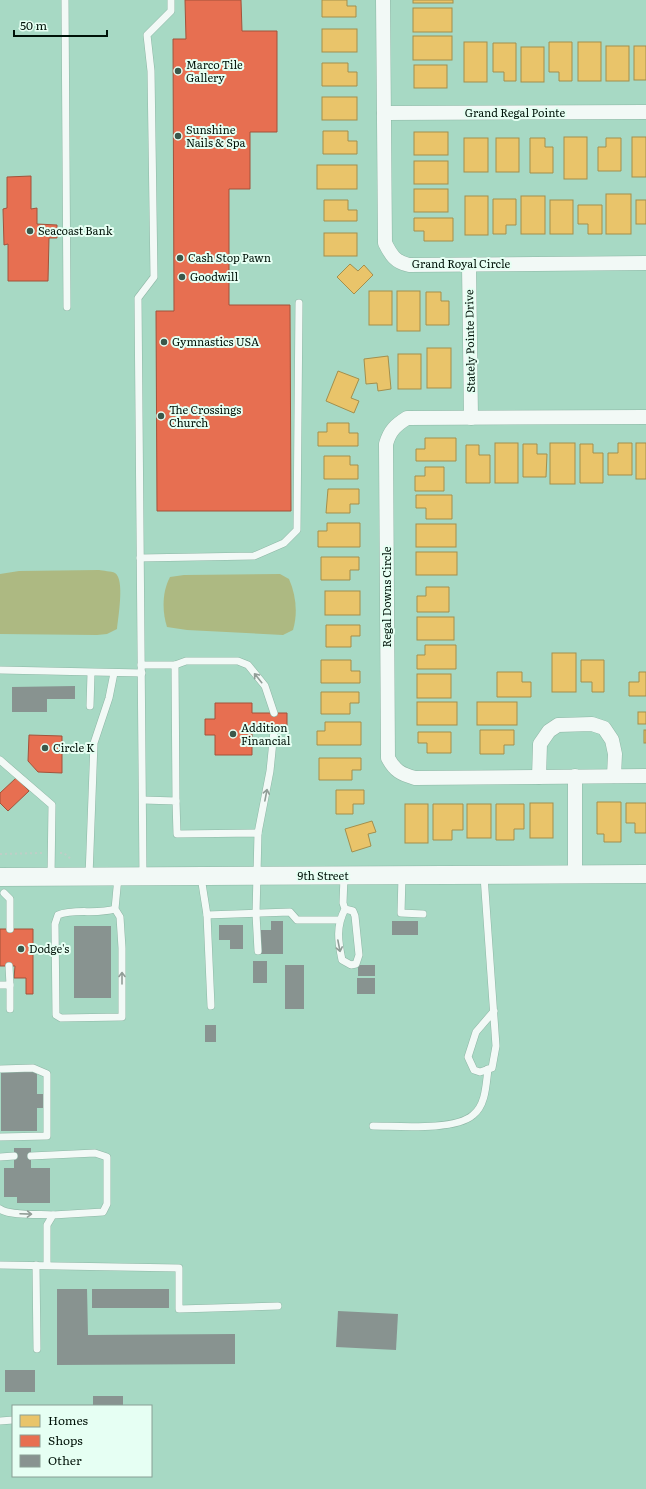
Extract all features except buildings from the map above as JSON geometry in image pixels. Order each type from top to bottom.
[{"type":"street","name":"Grand Royal Circle","points":[[383,0],[385,243],[390,254],[398,262],[409,265],[646,263]]},
{"type":"street","name":"Grand Regal Pointe","points":[[384,113],[646,112]]},
{"type":"street","name":"Stately Pointe Drive","points":[[469,265],[471,418]]},
{"type":"street","name":"Regal Downs Circle","points":[[646,417],[407,418],[396,424],[389,434],[386,444],[388,758],[394,768],[402,774],[415,778],[646,776]]},
{"type":"street","points":[[539,777],[540,744],[549,731],[558,725],[592,724],[604,728],[612,740],[615,754],[614,776]]},
{"type":"street","points":[[574,874],[575,776]]},
{"type":"street","name":"9th Street","points":[[2,886],[51,876],[257,877],[646,874]]},
{"type":"lane","points":[[65,0],[67,307]]},
{"type":"lane","points":[[143,877],[138,298],[154,277],[151,71],[148,35],[171,11],[171,0]]},
{"type":"lane","points":[[140,558],[254,556],[284,544],[297,530],[299,303]]},
{"type":"lane","points":[[141,665],[175,665],[186,661],[238,661],[248,665],[264,686],[274,713]]},
{"type":"lane","points":[[175,665],[177,834],[258,833]]},
{"type":"lane","points":[[0,670],[142,673]]},
{"type":"lane","points":[[90,706],[91,673]]},
{"type":"lane","points":[[89,877],[94,743],[109,698],[114,673]]},
{"type":"lane","points":[[258,950],[256,914],[258,833],[270,771],[274,731]]},
{"type":"lane","points":[[0,760],[52,805],[51,876]]},
{"type":"lane","points":[[143,800],[176,801]]},
{"type":"lane","points":[[344,876],[343,902],[345,908],[339,920],[337,940],[342,960],[351,965],[356,964],[359,955],[355,916],[354,911],[345,908]]},
{"type":"lane","points":[[402,876],[402,913],[423,914]]},
{"type":"lane","points":[[484,876],[494,1011],[496,1046],[492,1068],[480,1072],[474,1070],[468,1057],[476,1032],[494,1011]]},
{"type":"lane","points":[[114,909],[106,912],[65,912],[58,915],[55,924],[56,1015],[61,1018],[122,1017],[122,948],[120,917],[114,909],[118,877]]},
{"type":"lane","points":[[202,877],[207,915],[211,1006]]},
{"type":"lane","points":[[2,886],[10,899],[10,929]]},
{"type":"lane","points":[[207,915],[290,912],[297,920],[339,920]]},
{"type":"lane","points":[[10,966],[10,1009]]},
{"type":"lane","points":[[0,985],[10,985]]},
{"type":"lane","points":[[0,1069],[33,1068],[47,1074],[47,1136],[0,1137]]},
{"type":"lane","points":[[374,1126],[451,1125],[473,1115],[484,1097],[488,1069]]},
{"type":"lane","points":[[0,1209],[2,1211],[18,1214],[53,1215],[103,1212],[107,1204],[107,1157],[95,1153],[31,1156]]},
{"type":"lane","points":[[0,1157],[14,1156]]},
{"type":"lane","points":[[47,1265],[47,1225],[53,1215]]},
{"type":"lane","points":[[0,1265],[179,1268],[179,1309],[278,1306]]},
{"type":"lane","points":[[36,1265],[37,1349]]},
{"type":"lane","points":[[0,1421],[12,1420]]},
{"type":"path","points":[[0,854],[64,853],[66,857],[72,860]]},
{"type":"shaded area","points":[[99,570],[115,573],[120,583],[117,629],[107,634],[97,635],[0,634],[0,574],[19,571]]},
{"type":"shaded area","points":[[280,574],[289,579],[296,604],[295,624],[293,630],[283,635],[187,630],[167,627],[164,615],[164,595],[170,577],[184,575]]},
{"type":"place","name":"Marco Tile Gallery","points":[[178,71]]},
{"type":"place","name":"Sunshine Nails & Spa","points":[[178,136]]},
{"type":"place","name":"Seacoast Bank","points":[[30,231]]},
{"type":"place","name":"Cash Stop Pawn","points":[[180,258]]},
{"type":"place","name":"Goodwill","points":[[182,277]]},
{"type":"place","name":"Gymnastics USA","points":[[164,342]]},
{"type":"place","name":"The Crossings Church","points":[[161,416]]},
{"type":"place","name":"Addition Financial","points":[[233,734]]},
{"type":"place","name":"Circle K","points":[[45,748]]},
{"type":"place","name":"Dodge's","points":[[21,949]]}]
